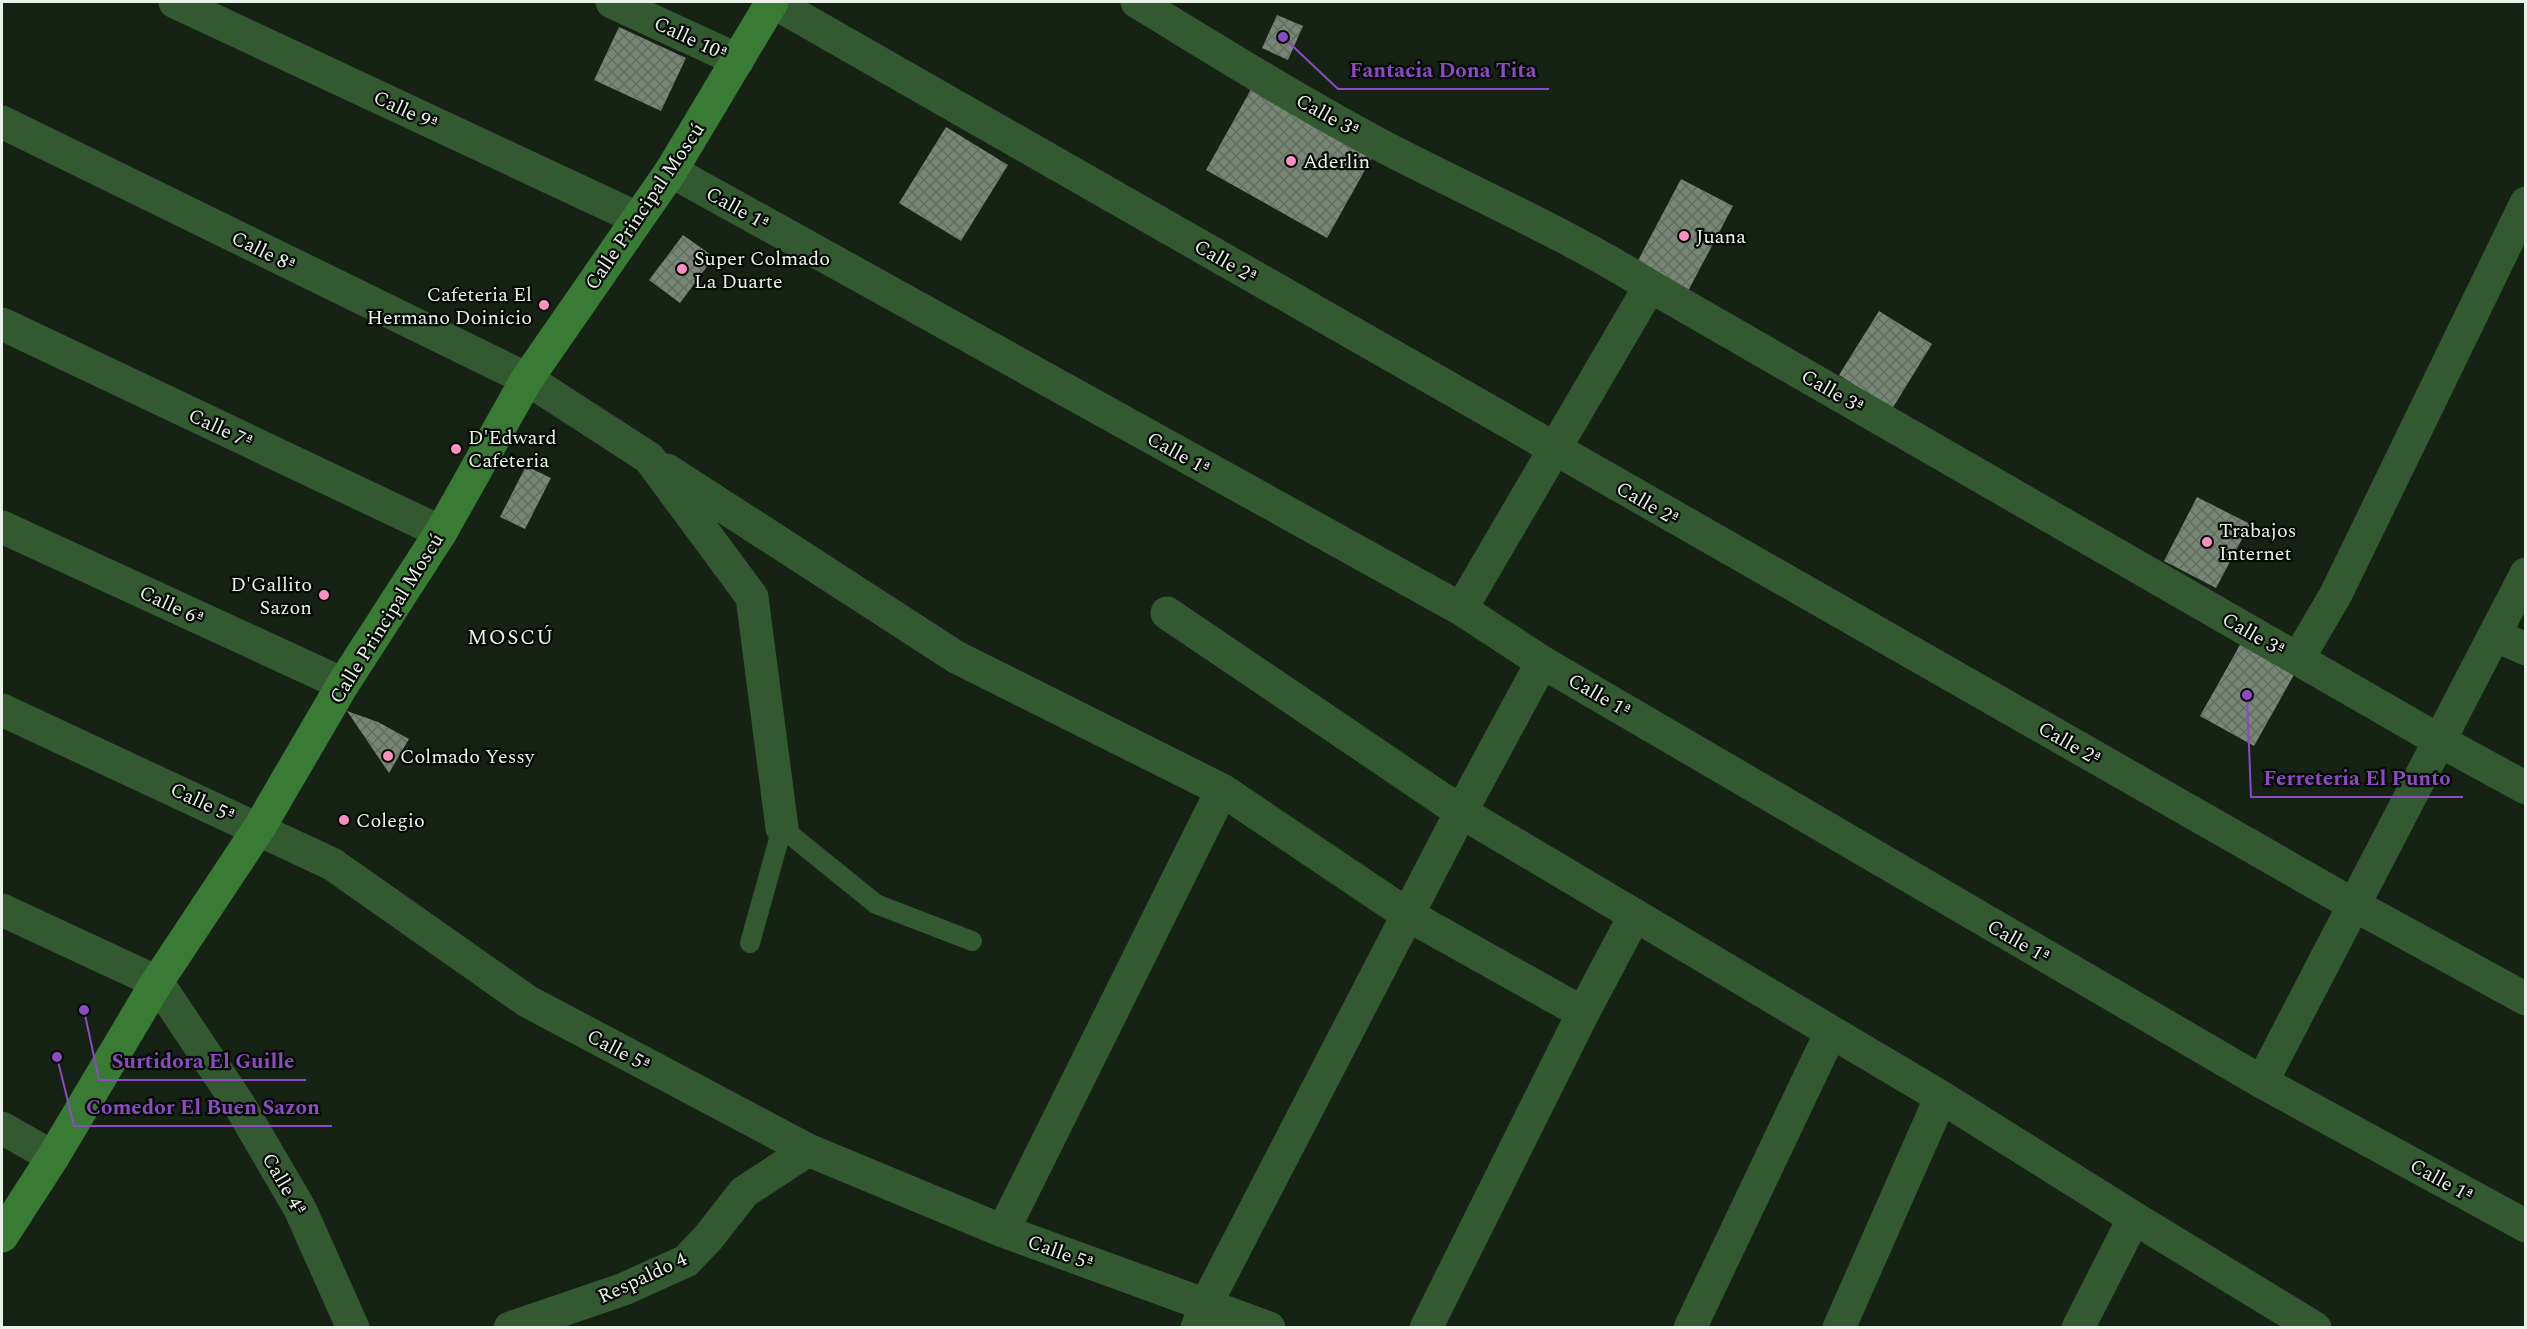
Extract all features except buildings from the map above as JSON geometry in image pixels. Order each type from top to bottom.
[{"type":"street","name":"Calle 9ª","points":[[176,2],[637,218]]},
{"type":"street","name":"Calle 10ª","points":[[612,2],[738,60]]},
{"type":"street","name":"Calle Principal Moscú","points":[[2,1236],[53,1157],[157,982],[259,828],[343,684],[441,532],[527,379],[671,171],[773,2]]},
{"type":"street","name":"Calle 2ª","points":[[773,2],[2354,905],[2526,999]]},
{"type":"street","name":"Calle 3ª","points":[[1137,2],[1262,78],[1383,146],[1600,254],[1650,286],[2440,741],[2526,788]]},
{"type":"street","name":"Calle 8ª","points":[[2,122],[527,379],[956,657],[1222,790],[1408,915],[1583,1012]]},
{"type":"street","name":"Calle 1ª","points":[[671,171],[1461,609],[1542,662],[2262,1082],[2526,1226]]},
{"type":"street","points":[[2298,659],[2341,584],[2526,203]]},
{"type":"street","points":[[1461,609],[1650,286]]},
{"type":"street","name":"Calle 7ª","points":[[2,324],[441,532]]},
{"type":"street","points":[[649,458],[752,597],[782,828]]},
{"type":"street","name":"Calle 6ª","points":[[2,526],[343,684]]},
{"type":"street","points":[[2262,1082],[2526,574]]},
{"type":"street","points":[[1167,613],[1461,812],[1941,1097],[2315,1328]]},
{"type":"street","points":[[2494,635],[2526,649]]},
{"type":"street","points":[[1201,1317],[1461,812],[1542,662]]},
{"type":"street","name":"Calle 5ª","points":[[2,710],[332,864],[527,1002],[808,1150],[1201,1317],[1269,1328]]},
{"type":"street","points":[[1003,1231],[1222,790]]},
{"type":"street","points":[[2,910],[157,982]]},
{"type":"street","points":[[1426,1328],[1583,1012],[1635,915]]},
{"type":"street","name":"Calle 4ª","points":[[157,982],[240,1106],[300,1209],[353,1328]]},
{"type":"street","points":[[1690,1328],[1832,1032]]},
{"type":"street","points":[[1839,1328],[1941,1097]]},
{"type":"street","points":[[2,1128],[53,1157]]},
{"type":"street","name":"Respaldo 4","points":[[510,1328],[624,1289],[686,1261],[708,1238],[744,1192],[808,1150]]},
{"type":"street","points":[[2078,1328],[2134,1218]]},
{"type":"lane","points":[[750,943],[782,828],[876,904],[972,941]]},
{"type":"place","name":"Fantacia Dona Tita","points":[[1283,37]]},
{"type":"place","name":"Aderlin","points":[[1291,161]]},
{"type":"place","name":"Juana","points":[[1684,236]]},
{"type":"place","name":"Super Colmado La Duarte","points":[[682,269]]},
{"type":"place","name":"Cafeteria El Hermano Doinicio","points":[[544,305]]},
{"type":"place","name":"D'Edward Cafeteria","points":[[456,449]]},
{"type":"place","name":"Trabajos Internet","points":[[2207,542]]},
{"type":"place","name":"D'Gallito Sazon","points":[[324,595]]},
{"type":"place","name":"Ferreteria El Punto","points":[[2247,695]]},
{"type":"place","name":"Colmado Yessy","points":[[388,756]]},
{"type":"place","name":"Colegio","points":[[344,820]]},
{"type":"place","name":"Surtidora El Guille","points":[[84,1010]]},
{"type":"place","name":"Comedor El Buen Sazon","points":[[57,1057]]},
{"type":"district","name":"MOSCÚ","points":[[511,637]]}]
